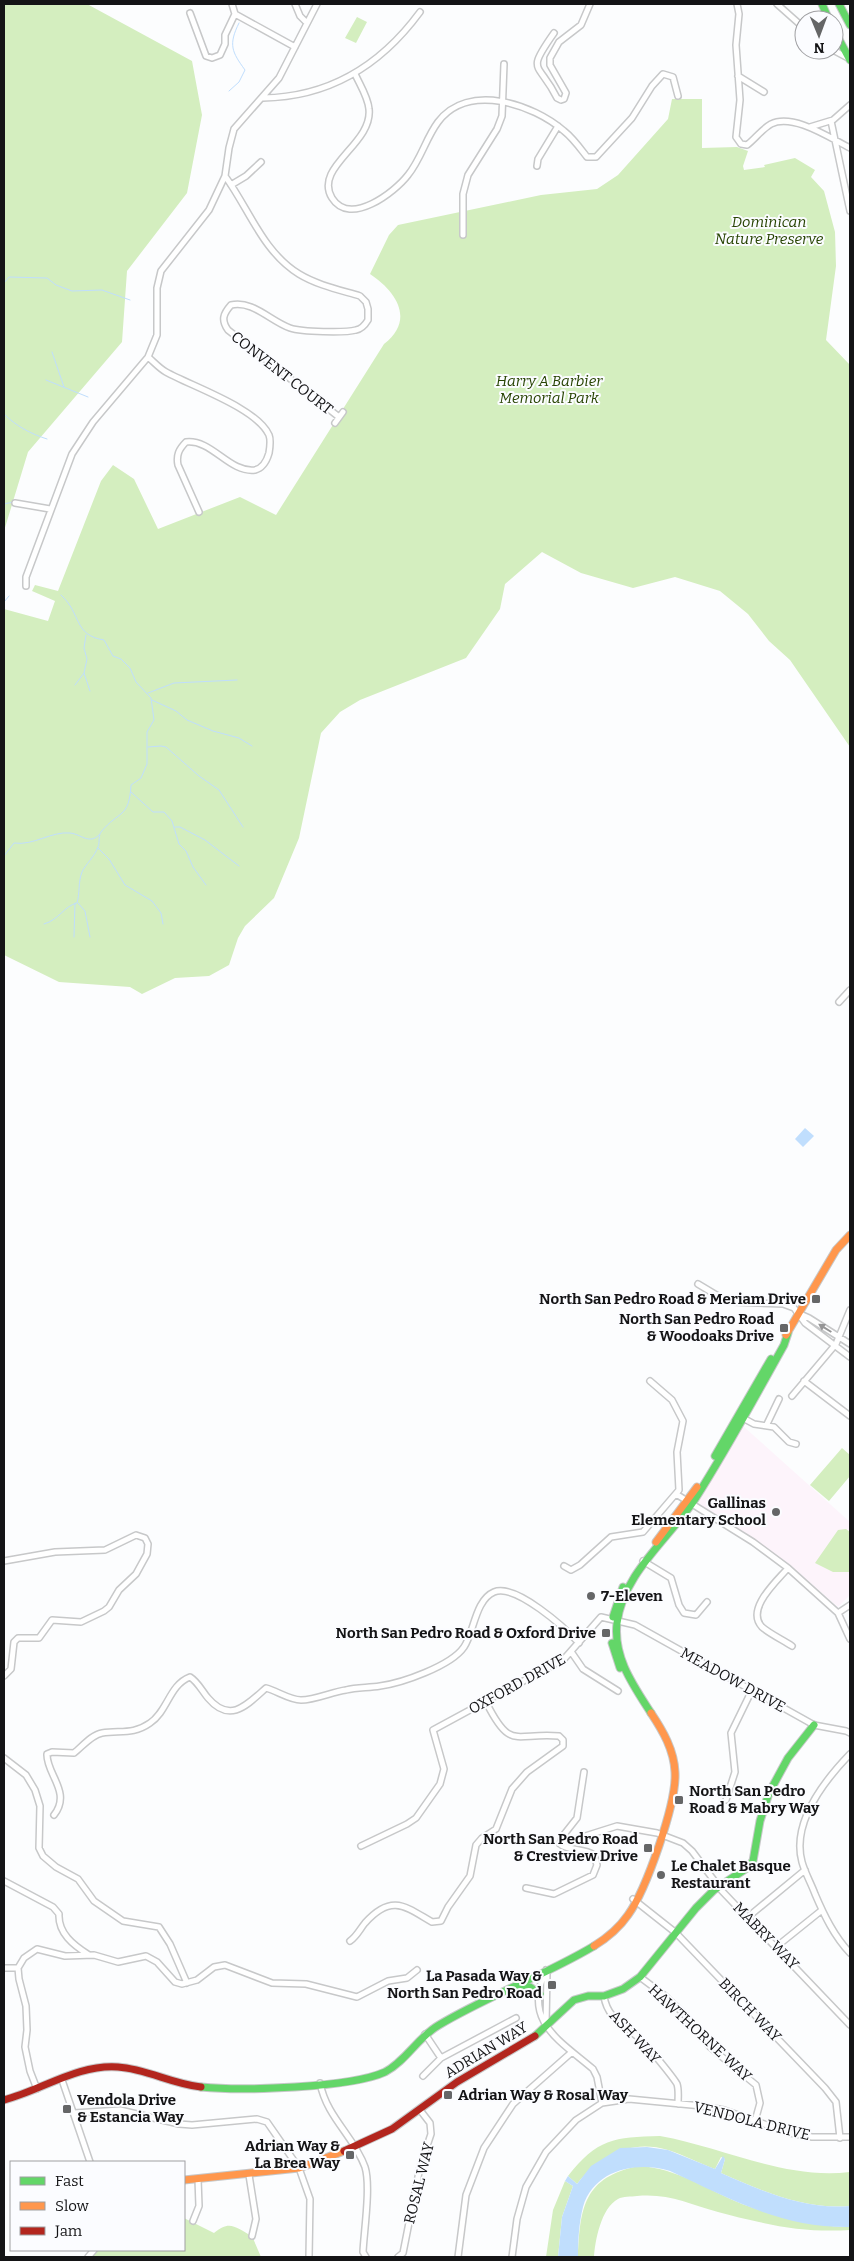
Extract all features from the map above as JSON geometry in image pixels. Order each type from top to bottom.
[{"type":"main road","points":[[839,4],[850,24]]},
{"type":"main road","points":[[4,2100],[95,2068],[116,2066],[144,2071],[177,2084],[198,2088],[320,2083],[360,2078],[383,2072],[400,2060],[425,2034],[568,1959],[608,1932],[634,1900],[659,1834],[667,1809],[671,1786],[670,1761],[665,1746],[618,1665],[612,1645],[615,1619],[624,1586],[645,1562],[689,1503],[836,1250],[850,1235]]},
{"type":"main road","name":"ADRIAN WAY","points":[[185,2180],[249,2175],[299,2168],[355,2147],[392,2128],[465,2077],[530,2041],[574,2000],[588,1996],[604,1996],[622,1989],[640,1977],[696,1908],[719,1887],[747,1868],[753,1861],[760,1821],[769,1793],[788,1758],[814,1725]]},
{"type":"main road","points":[[488,2000],[500,1998],[524,1987],[537,1989],[540,1994]]},
{"type":"street","points":[[190,13],[206,56],[212,58],[220,55],[225,44],[225,35],[235,14],[232,4]]},
{"type":"street","points":[[295,4],[300,16],[307,23]]},
{"type":"street","points":[[26,586],[26,577],[65,467],[82,437],[148,357],[157,335],[157,288],[161,270],[206,215],[225,176],[234,130],[279,78],[317,4]]},
{"type":"street","points":[[554,33],[540,53],[537,62],[542,78],[549,83],[557,98],[562,100],[566,93],[550,65],[550,58],[560,42],[581,25],[590,4]]},
{"type":"street","points":[[737,4],[739,14],[736,45],[740,100],[736,137],[741,144],[747,145],[769,125],[780,121],[810,128],[850,148]]},
{"type":"street","points":[[777,4],[794,19]]},
{"type":"street","points":[[263,98],[318,91],[355,74],[400,40],[420,12]]},
{"type":"street","points":[[235,14],[295,47]]},
{"type":"street","points":[[463,235],[463,194],[468,175],[497,129],[502,116],[504,64]]},
{"type":"street","points":[[355,74],[367,101],[369,119],[365,132],[334,168],[329,181],[333,199],[340,206],[350,209],[366,207],[397,187],[410,174],[438,122],[449,110],[471,101],[520,104],[558,126],[587,157],[596,157],[632,118],[659,77],[668,74],[674,77],[678,96]]},
{"type":"street","points":[[738,76],[764,92]]},
{"type":"street","points":[[810,128],[831,121],[850,105]]},
{"type":"street","points":[[831,121],[837,141],[850,211]]},
{"type":"street","points":[[537,166],[538,159],[558,126]]},
{"type":"street","points":[[231,185],[246,176],[261,162]]},
{"type":"street","name":"CONVENT COURT","points":[[225,176],[264,240],[282,261],[299,274],[360,296],[366,302],[368,320],[361,329],[350,331],[293,329],[277,323],[245,303],[231,305],[223,316],[223,323],[228,330],[339,417]]},
{"type":"street","points":[[148,357],[168,373],[237,407],[265,429],[270,436],[270,446],[266,462],[260,468],[254,470],[241,467],[200,442],[186,442],[180,447],[176,458],[178,465],[199,512]]},
{"type":"street","points":[[335,423],[343,412]]},
{"type":"street","points":[[15,503],[50,509]]},
{"type":"street","points":[[838,1002],[850,990]]},
{"type":"street","points":[[698,1284],[727,1300],[783,1304],[794,1308],[805,1323],[850,1356]]},
{"type":"street","points":[[792,1396],[836,1344],[850,1310]]},
{"type":"street","points":[[799,1314],[809,1318],[850,1344]]},
{"type":"street","points":[[564,1566],[572,1570],[614,1536],[643,1532],[676,1494],[679,1481],[677,1452],[683,1421],[672,1400],[650,1381]]},
{"type":"street","points":[[804,1381],[850,1416]]},
{"type":"street","points":[[767,1424],[779,1399]]},
{"type":"street","points":[[740,1417],[754,1424],[767,1424],[774,1427],[789,1442],[796,1444]]},
{"type":"street","points":[[676,1494],[753,1542],[788,1568],[838,1613],[850,1639]]},
{"type":"street","points":[[4,1561],[55,1552],[105,1550],[136,1535],[144,1538],[148,1547],[136,1574],[119,1590],[110,1607],[81,1622],[52,1620],[39,1638],[18,1638],[15,1640],[10,1669],[4,1676]]},
{"type":"street","points":[[645,1562],[673,1581],[679,1605],[684,1613],[696,1615],[707,1602]]},
{"type":"street","points":[[788,1568],[769,1590],[758,1609],[758,1616],[763,1628],[792,1646]]},
{"type":"street","points":[[54,1815],[57,1811],[60,1792],[47,1754],[52,1752],[74,1754],[94,1736],[102,1733],[123,1733],[147,1725],[157,1718],[175,1689],[190,1677],[220,1708],[230,1712],[239,1710],[266,1688],[301,1700],[347,1689],[382,1686],[453,1660],[466,1646],[474,1619],[482,1605],[492,1592],[498,1591],[508,1593],[534,1605],[558,1621],[580,1643]]},
{"type":"street","points":[[838,1613],[850,1605]]},
{"type":"street","name":"OXFORD DRIVE","points":[[361,1846],[408,1824],[416,1818],[440,1784],[444,1769],[433,1730],[572,1653],[601,1617],[615,1619]]},
{"type":"street","name":"MEADOW DRIVE","points":[[615,1619],[635,1625],[814,1725],[846,1731],[850,1734]]},
{"type":"street","points":[[572,1653],[583,1669],[618,1691]]},
{"type":"street","points":[[726,1800],[735,1772],[731,1733],[752,1690]]},
{"type":"street","points":[[350,1941],[373,1915],[390,1906],[407,1906],[432,1922],[440,1921],[448,1906],[470,1876],[476,1845],[482,1838],[496,1829],[512,1789],[527,1772],[563,1746],[563,1740],[559,1736],[515,1737],[499,1725],[486,1702]]},
{"type":"street","points":[[850,1754],[821,1788],[809,1811],[802,1831],[800,1853],[822,1910],[838,1938],[850,1953]]},
{"type":"street","points":[[4,1758],[26,1775],[35,1790],[40,1806],[39,1848],[43,1856],[56,1867],[78,1879],[94,1901],[123,1921],[159,1927],[170,1944],[187,1983]]},
{"type":"street","points":[[526,1888],[554,1894],[593,1875],[597,1865],[594,1856],[584,1850],[564,1847],[560,1844],[562,1837],[577,1818],[584,1772]]},
{"type":"street","name":"MABRY WAY","points":[[560,1844],[617,1826],[659,1834],[683,1844],[692,1851],[719,1887],[850,2025]]},
{"type":"street","points":[[748,1917],[805,1870]]},
{"type":"street","points":[[4,1881],[53,1907],[59,1914],[58,1922],[63,1933],[77,1948],[90,1955],[118,1962],[146,1956],[156,1962],[175,1982],[187,1983],[204,1976],[214,1967],[225,1965],[272,1983],[306,1984],[357,1997],[388,1981],[407,1978],[417,1970]]},
{"type":"street","name":"BIRCH WAY","points":[[634,1900],[676,1933],[830,2093],[838,2110],[840,2138]]},
{"type":"street","points":[[776,1947],[822,1910]]},
{"type":"street","points":[[38,2089],[30,2071],[25,2047],[27,2030],[26,2006],[18,1968],[27,1954],[37,1949],[65,1956],[90,1955]]},
{"type":"street","points":[[4,1968],[18,1968]]},
{"type":"street","points":[[547,1970],[540,1982],[540,2017],[572,2052],[593,2070],[597,2077],[602,2103]]},
{"type":"street","points":[[546,2025],[547,1970]]},
{"type":"street","name":"HAWTHORNE WAY","points":[[640,1977],[670,2001],[710,2047],[756,2086],[760,2103],[756,2121]]},
{"type":"street","name":"ASH WAY","points":[[604,1996],[605,2003],[614,2018],[642,2040],[673,2079],[678,2090],[678,2104]]},
{"type":"street","points":[[423,2076],[440,2058],[516,2018]]},
{"type":"street","points":[[425,2034],[440,2058]]},
{"type":"street","points":[[458,2257],[466,2195],[484,2148],[513,2104],[572,2052]]},
{"type":"street","points":[[62,2080],[90,2161]]},
{"type":"street","points":[[320,2083],[325,2103],[355,2147],[366,2171],[363,2252],[366,2257]]},
{"type":"street","name":"VENDOLA DRIVE","points":[[512,2257],[517,2219],[526,2187],[546,2152],[576,2120],[602,2103],[629,2099],[724,2110],[790,2133],[840,2138],[850,2137]]},
{"type":"street","points":[[74,2114],[120,2110],[179,2124],[192,2125],[262,2120],[271,2127],[299,2168],[310,2199],[311,2251],[309,2257]]},
{"type":"street","name":"ROSAL WAY","points":[[398,2257],[403,2253],[420,2167],[431,2134],[430,2123],[420,2110]]},
{"type":"street","points":[[249,2175],[256,2219],[252,2236]]},
{"type":"street","points":[[193,2221],[199,2206],[198,2179]]},
{"type":"shaded area","name":"Gallinas Elementary School","points":[[743,1426],[850,1522],[850,1595],[838,1607],[788,1563],[698,1503]]},
{"type":"green space","points":[[4,4],[87,4],[192,61],[202,115],[187,193],[127,271],[122,342],[28,452],[4,531]]},
{"type":"green space","points":[[357,17],[367,22],[356,43],[345,38]]},
{"type":"green space","name":"Harry A Barbier Memorial Park","points":[[672,99],[702,99],[702,148],[737,147],[748,151],[743,166],[744,170],[765,167],[764,165],[795,158],[815,170],[811,177],[824,191],[835,232],[836,266],[826,340],[850,365],[850,747],[790,660],[769,641],[748,614],[720,591],[675,577],[633,588],[581,573],[542,552],[505,584],[500,609],[466,658],[360,700],[340,712],[321,733],[299,838],[274,898],[245,926],[238,938],[229,965],[209,976],[175,978],[142,994],[130,987],[59,982],[4,955],[4,609],[48,621],[55,601],[32,591],[35,585],[58,591],[101,481],[113,465],[134,479],[158,529],[240,497],[276,515],[384,344],[399,325],[399,307],[394,298],[380,281],[370,274],[389,235],[398,225],[541,195],[597,189],[618,175],[668,119]]},
{"type":"green space","points":[[842,1448],[850,1455],[850,1476],[829,1501],[810,1485]]},
{"type":"green space","points":[[846,1529],[850,1532],[850,1572],[833,1572],[815,1563],[838,1530]]},
{"type":"green space","points":[[660,2136],[777,2167],[825,2173],[850,2172],[850,2206],[816,2205],[784,2198],[721,2173],[725,2159],[721,2157],[715,2169],[674,2152],[654,2147],[629,2148],[617,2152],[596,2165],[577,2184],[568,2176],[588,2154],[608,2142],[630,2137]]},
{"type":"green space","points":[[639,2166],[679,2175],[742,2204],[768,2213],[809,2223],[850,2227],[850,2230],[815,2230],[759,2222],[659,2196],[625,2197],[612,2203],[603,2217],[594,2257],[578,2257],[584,2209],[596,2186],[621,2171]]},
{"type":"green space","points":[[565,2181],[573,2186],[562,2217],[558,2257],[546,2257],[553,2210]]},
{"type":"green space","points":[[185,2218],[214,2233],[224,2226],[237,2228],[252,2236],[261,2257],[86,2257],[91,2251],[185,2251]]},
{"type":"water","points":[[805,1128],[814,1136],[803,1147],[795,1139]]},
{"type":"water","points":[[647,2147],[668,2150],[715,2169],[723,2156],[725,2159],[721,2173],[752,2186],[800,2202],[816,2205],[850,2206],[850,2227],[801,2223],[757,2210],[670,2171],[658,2168],[631,2168],[607,2176],[597,2184],[589,2194],[583,2207],[578,2257],[558,2257],[562,2217],[573,2186],[565,2181],[568,2176],[577,2184],[591,2166],[620,2148]]},
{"type":"waterway","points":[[229,91],[239,82],[245,70],[234,53],[233,48],[233,37],[239,23]]},
{"type":"waterway","points":[[4,283],[9,277],[47,278],[56,285],[72,291],[102,290],[130,300]]},
{"type":"waterway","points":[[52,352],[64,387]]},
{"type":"waterway","points":[[46,380],[88,397]]},
{"type":"waterway","points":[[4,414],[24,429],[47,439]]},
{"type":"waterway","points":[[4,504],[13,502]]},
{"type":"waterway","points":[[44,924],[77,903],[82,872],[97,850],[100,834],[125,809],[128,804],[131,785],[141,778],[147,764],[147,732],[154,720],[151,698],[136,682],[130,668],[121,659],[113,656],[104,640],[87,634],[82,629],[68,602],[61,595]]},
{"type":"waterway","points":[[4,602],[9,596]]},
{"type":"waterway","points":[[86,635],[84,648],[87,659],[84,673],[90,691]]},
{"type":"waterway","points":[[75,685],[84,673]]},
{"type":"waterway","points":[[148,693],[174,683],[237,680]]},
{"type":"waterway","points":[[152,700],[176,711],[187,720],[213,731],[239,738],[252,746]]},
{"type":"waterway","points":[[148,747],[166,747],[199,776],[219,790],[243,827]]},
{"type":"waterway","points":[[131,792],[153,812],[164,812],[172,821],[179,844],[186,851],[193,867],[206,885]]},
{"type":"waterway","points":[[175,827],[180,827],[205,840],[239,866]]},
{"type":"waterway","points":[[4,856],[14,843],[28,842],[63,833],[70,833],[88,839],[99,835]]},
{"type":"waterway","points":[[98,848],[109,859],[125,885],[152,901],[161,913],[163,924]]},
{"type":"waterway","points":[[74,937],[75,903]]},
{"type":"waterway","points":[[78,903],[85,911],[90,937]]},
{"type":"traffic: fast","points":[[822,4],[825,10]]},
{"type":"traffic: fast","points":[[839,4],[850,25]]},
{"type":"traffic: fast","points":[[844,49],[850,60]]},
{"type":"traffic: fast","points":[[651,1713],[631,1681],[621,1659],[617,1635],[617,1623],[621,1605],[637,1572],[684,1514],[707,1480],[784,1345],[788,1333]]},
{"type":"traffic: fast","points":[[715,1456],[771,1359]]},
{"type":"traffic: fast","points":[[613,1617],[623,1587]]},
{"type":"traffic: fast","points":[[612,1643],[620,1668]]},
{"type":"traffic: fast","points":[[535,2036],[574,2000],[588,1996],[604,1996],[623,1989],[640,1977],[696,1908],[714,1890],[747,1868],[753,1861],[760,1821],[769,1793],[788,1758],[814,1725]]},
{"type":"traffic: fast","points":[[201,2087],[242,2089],[322,2085],[347,2082],[385,2072],[399,2062],[439,2025],[594,1946]]},
{"type":"traffic: fast","points":[[510,1993],[530,1987],[540,1994]]},
{"type":"traffic: slow","points":[[786,1335],[836,1250],[850,1235]]},
{"type":"traffic: slow","points":[[656,1542],[697,1487]]},
{"type":"traffic: slow","points":[[594,1946],[617,1928],[635,1903],[659,1846],[671,1804],[675,1772],[673,1756],[664,1734],[651,1713]]},
{"type":"traffic: slow","points":[[185,2180],[299,2168],[344,2151]]},
{"type":"traffic: jam","points":[[344,2151],[392,2129],[457,2082],[535,2036]]},
{"type":"traffic: jam","points":[[4,2100],[74,2073],[103,2067],[129,2068],[201,2087]]},
{"type":"place","name":"North San Pedro Road & Meriam Drive","points":[[816,1299]]},
{"type":"place","name":"North San Pedro Road & Woodoaks Drive","points":[[784,1328]]},
{"type":"place","name":"Gallinas Elementary School","points":[[776,1512]]},
{"type":"place","name":"7-Eleven","points":[[591,1596]]},
{"type":"place","name":"North San Pedro Road & Oxford Drive","points":[[606,1633]]},
{"type":"place","name":"North San Pedro Road & Mabry Way","points":[[679,1800]]},
{"type":"place","name":"North San Pedro Road & Crestview Drive","points":[[648,1848]]},
{"type":"place","name":"Le Chalet Basque Restaurant","points":[[661,1875]]},
{"type":"place","name":"La Pasada Way & North San Pedro Road","points":[[552,1985]]},
{"type":"place","name":"Adrian Way & Rosal Way","points":[[448,2095]]},
{"type":"place","name":"Vendola Drive & Estancia Way","points":[[67,2109]]},
{"type":"place","name":"Adrian Way & La Brea Way","points":[[350,2155]]},
{"type":"park label","name":"Dominican Nature Preserve","points":[[769,230]]}]
